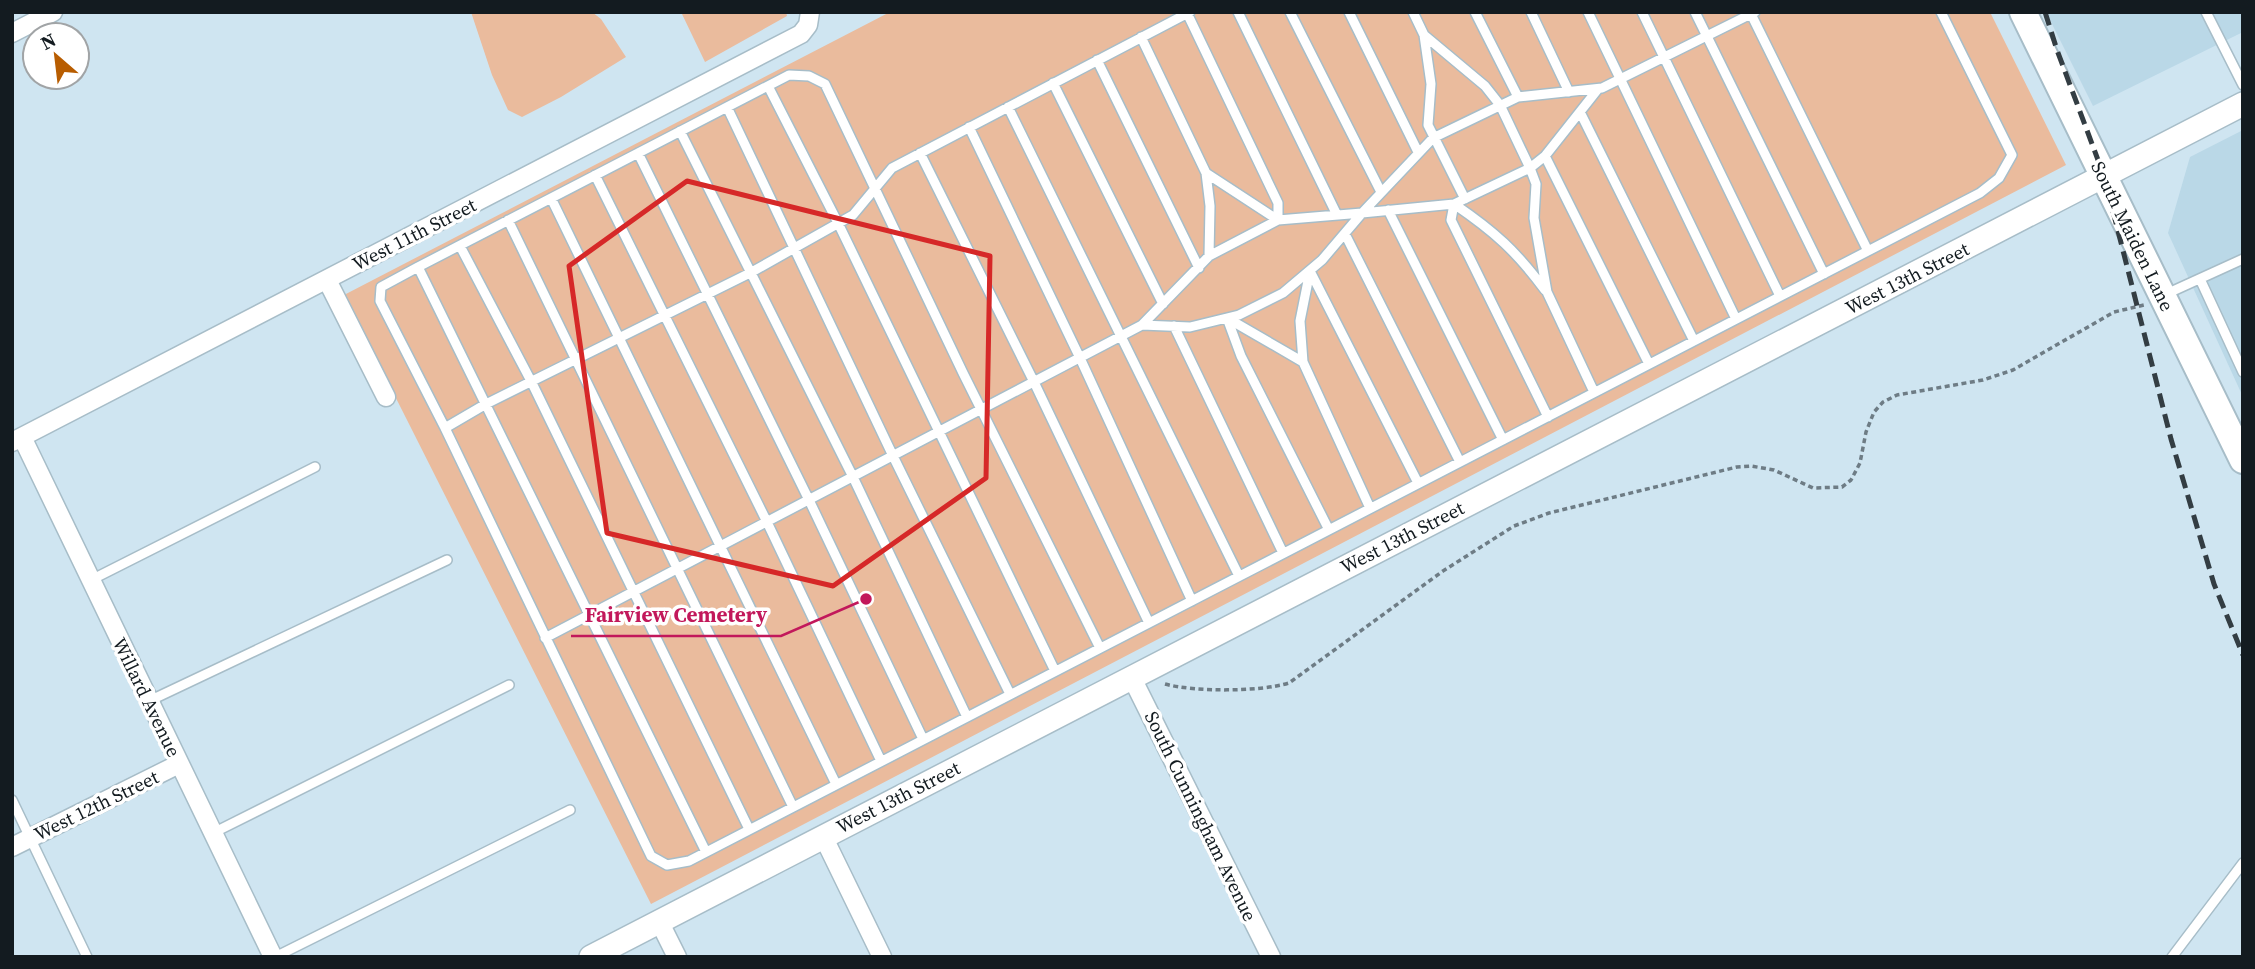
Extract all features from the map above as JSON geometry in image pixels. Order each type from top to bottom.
[{"type":"main road","name":"South Maiden Lane","points":[[2023,12],[2243,460]]},
{"type":"street","points":[[12,33],[53,12]]},
{"type":"street","name":"West 11th Street","points":[[17,440],[801,34],[810,16]]},
{"type":"street","name":"West 13th Street","points":[[2214,117],[2243,91]]},
{"type":"street","name":"West 13th Street","points":[[591,957],[823,836],[1133,680],[2243,103]]},
{"type":"street","points":[[327,280],[386,397]]},
{"type":"street","name":"Willard Avenue","points":[[17,440],[91,580],[274,957]]},
{"type":"street","name":"South Cunningham Avenue","points":[[1133,680],[1270,957]]},
{"type":"street","name":"West 12th Street","points":[[12,847],[179,764]]},
{"type":"street","points":[[823,836],[882,957]]},
{"type":"street","points":[[659,921],[677,957]]},
{"type":"lane","points":[[1238,12],[1338,215]]},
{"type":"lane","points":[[1290,12],[1381,192]]},
{"type":"lane","points":[[1349,12],[1418,152]]},
{"type":"lane","points":[[1413,12],[1424,35],[1431,84],[1427,125],[1465,199]]},
{"type":"lane","points":[[1475,12],[1518,97]]},
{"type":"lane","points":[[1531,12],[1569,92]]},
{"type":"lane","points":[[1588,12],[1736,319]]},
{"type":"lane","points":[[1642,12],[1780,296]]},
{"type":"lane","points":[[1695,12],[1824,274]]},
{"type":"lane","points":[[1100,648],[981,410],[825,85],[809,76],[789,75],[381,287],[380,301],[445,428],[651,856],[667,865],[689,861],[1979,193],[1998,178],[2012,155],[1941,12]]},
{"type":"lane","points":[[2206,12],[2243,85]]},
{"type":"lane","points":[[445,428],[486,404],[665,316],[795,248],[853,215],[892,168],[1188,13],[1278,202],[1278,220]]},
{"type":"lane","points":[[1142,326],[1190,327],[1239,315],[1283,293],[1322,260],[1381,192],[1433,138],[1518,97],[1598,89],[1752,13],[1868,251]]},
{"type":"lane","points":[[1424,35],[1485,86],[1500,105],[1530,168],[1536,184],[1534,218],[1546,292]]},
{"type":"lane","points":[[1141,37],[1206,173],[1210,206],[1209,256]]},
{"type":"lane","points":[[1097,60],[1199,268]]},
{"type":"lane","points":[[1053,83],[1163,304]]},
{"type":"lane","points":[[768,86],[838,223],[1055,671]]},
{"type":"lane","points":[[545,638],[1142,326],[1209,256],[1278,220],[1454,204],[1530,168],[1545,156],[1598,89]]},
{"type":"lane","points":[[727,107],[1010,694]]},
{"type":"lane","points":[[1008,107],[1239,576]]},
{"type":"lane","points":[[1580,111],[1694,341]]},
{"type":"lane","points":[[969,128],[1080,358],[1192,601]]},
{"type":"lane","points":[[680,131],[853,477],[967,717]]},
{"type":"lane","points":[[638,153],[923,739]]},
{"type":"lane","points":[[920,153],[1034,382],[1149,623]]},
{"type":"lane","points":[[1545,156],[1649,364]]},
{"type":"lane","points":[[1206,173],[1278,220]]},
{"type":"lane","points":[[595,175],[767,522],[881,761]]},
{"type":"lane","points":[[551,198],[836,785]]},
{"type":"lane","points":[[1454,204],[1493,231],[1522,258],[1546,292],[1594,393]]},
{"type":"lane","points":[[1454,204],[1451,220],[1548,416]]},
{"type":"lane","points":[[1388,210],[1503,440]]},
{"type":"lane","points":[[508,220],[793,807]]},
{"type":"lane","points":[[1345,234],[1460,462]]},
{"type":"lane","points":[[460,246],[531,381],[749,830]]},
{"type":"lane","points":[[2163,296],[2243,258]]},
{"type":"lane","points":[[418,268],[706,852]]},
{"type":"lane","points":[[1310,271],[1300,321],[1304,362],[1370,508]]},
{"type":"lane","points":[[1310,271],[1418,483]]},
{"type":"lane","points":[[2200,279],[2243,372]]},
{"type":"lane","points":[[1227,318],[1304,362]]},
{"type":"lane","points":[[1227,318],[1241,356],[1329,530]]},
{"type":"lane","points":[[1174,326],[1283,553]]},
{"type":"lane","points":[[91,580],[315,467]]},
{"type":"lane","points":[[149,701],[447,560]]},
{"type":"lane","points":[[213,833],[509,685]]},
{"type":"lane","points":[[12,800],[88,957]]},
{"type":"lane","points":[[274,957],[570,810]]},
{"type":"lane","points":[[2172,957],[2243,863]]},
{"type":"path","points":[[1133,680],[1196,689],[1271,689],[1289,683],[1443,571],[1496,536],[1549,513],[1737,467],[1751,466],[1774,470],[1813,488],[1842,487],[1850,481],[1860,463],[1866,432],[1874,412],[1883,402],[1908,392],[1983,380],[2013,370],[2114,312],[2147,304],[2163,296]]},
{"type":"highlighted area","points":[[687,181],[990,256],[986,478],[833,586],[607,533],[569,266]]},
{"type":"shaded area","points":[[471,12],[592,12],[601,19],[626,57],[561,97],[522,117],[508,110],[492,75]]},
{"type":"shaded area","points":[[681,12],[786,12],[787,16],[705,62]]},
{"type":"shaded area","points":[[890,12],[1990,12],[2066,165],[651,904],[344,295]]},
{"type":"shaded area","points":[[2046,12],[2243,12],[2243,32],[2093,106]]},
{"type":"shaded area","points":[[2243,130],[2243,397],[2168,233],[2190,157]]},
{"type":"railway","points":[[2045,12],[2104,176],[2171,439],[2214,584],[2243,655]]},
{"type":"place","name":"Fairview Cemetery","points":[[866,599]]}]
